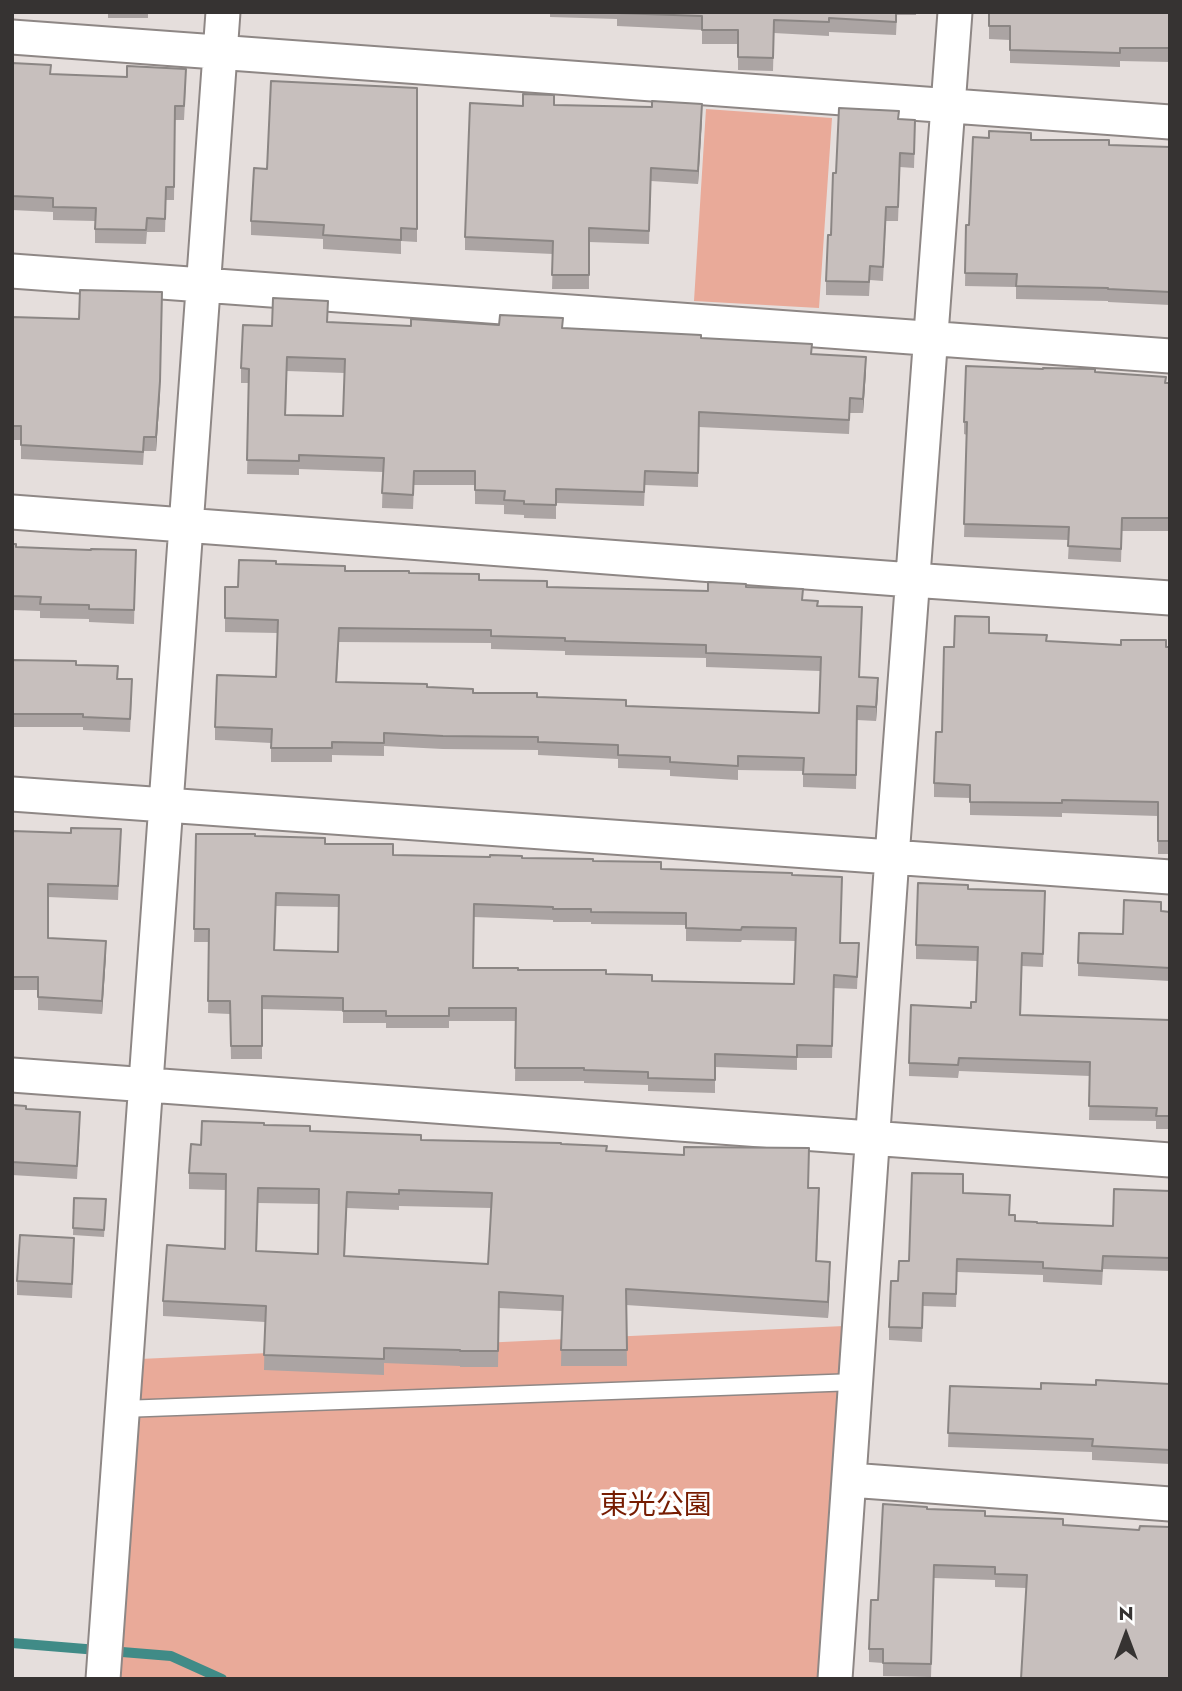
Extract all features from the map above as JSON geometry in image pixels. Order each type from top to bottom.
[{"type":"street","points":[[103,1679],[223,12]]},
{"type":"street","points":[[835,1679],[892,857],[955,12]]},
{"type":"street","points":[[12,37],[1170,122]]},
{"type":"street","points":[[12,271],[1170,356]]},
{"type":"street","points":[[12,512],[1170,598]]},
{"type":"street","points":[[12,794],[1170,877]]},
{"type":"street","points":[[12,1075],[1170,1160]]},
{"type":"street","points":[[850,1480],[1170,1504]]},
{"type":"lane","points":[[122,1409],[856,1382]]},
{"type":"green space","points":[[706,109],[832,118],[819,308],[694,301]]},
{"type":"green space","name":"東光公園","points":[[844,1326],[818,1679],[120,1679],[140,1359]]},
{"type":"building","points":[[896,12],[896,22],[829,18],[829,22],[774,20],[773,58],[738,57],[738,30],[702,30],[702,16],[617,13]]},
{"type":"building","points":[[989,12],[1170,12],[1170,48],[1120,48],[1120,53],[1010,50],[1010,26],[989,26]]},
{"type":"building","points":[[12,63],[51,65],[50,74],[127,77],[127,66],[186,69],[184,106],[175,106],[174,187],[166,187],[165,219],[147,218],[146,230],[95,229],[96,208],[53,207],[53,198],[12,196]]},
{"type":"building","points":[[271,81],[417,88],[417,229],[401,228],[401,240],[323,235],[324,225],[251,221],[254,168],[267,169]]},
{"type":"building","points":[[523,94],[554,95],[554,105],[652,107],[652,101],[702,104],[698,171],[651,168],[649,231],[589,228],[589,275],[552,275],[553,241],[465,237],[470,103],[523,106]]},
{"type":"building","points":[[839,108],[899,111],[898,119],[915,120],[914,154],[900,153],[898,207],[886,207],[883,267],[870,266],[869,282],[826,281]]},
{"type":"building","points":[[989,131],[1031,133],[1031,140],[1109,140],[1109,145],[1170,147],[1170,292],[1016,286],[1017,274],[965,273],[973,137],[989,138]]},
{"type":"building","points":[[80,290],[162,292],[156,437],[144,437],[143,452],[21,445],[21,426],[12,426],[12,317],[79,319]]},
{"type":"building","points":[[273,298],[328,301],[327,322],[411,326],[411,319],[499,325],[500,315],[563,318],[562,328],[812,344],[811,354],[866,357],[863,399],[850,398],[849,420],[699,412],[698,473],[645,471],[644,492],[556,489],[556,505],[524,504],[524,501],[504,500],[505,491],[475,490],[475,471],[414,471],[413,495],[382,493],[384,458],[299,455],[299,461],[247,460],[249,369],[241,368],[243,325],[272,326]],"holes":[[[287,357],[345,359],[343,416],[285,415]]]},
{"type":"building","points":[[966,366],[1095,369],[1095,372],[1166,377],[1165,383],[1170,383],[1170,518],[1122,518],[1121,549],[1068,546],[1069,527],[964,524]]},
{"type":"building","points":[[12,544],[16,544],[16,547],[136,550],[134,610],[89,609],[89,605],[40,604],[41,597],[12,596]]},
{"type":"building","points":[[239,560],[345,566],[345,571],[479,574],[479,580],[547,581],[547,587],[708,591],[708,582],[746,584],[746,587],[803,589],[802,600],[818,601],[817,606],[862,607],[859,677],[878,678],[876,707],[857,706],[856,775],[803,774],[804,758],[738,756],[738,766],[670,762],[670,757],[618,755],[618,745],[538,742],[538,737],[384,733],[384,743],[332,742],[332,748],[271,748],[272,729],[215,727],[217,675],[276,677],[278,620],[225,618],[225,587],[238,587]],"holes":[[[339,628],[491,630],[491,636],[706,645],[706,653],[821,657],[819,713],[626,706],[626,700],[537,697],[537,693],[473,693],[473,689],[427,687],[427,684],[336,682]]]},
{"type":"building","points":[[955,616],[989,617],[989,633],[1047,635],[1046,641],[1121,645],[1121,640],[1166,640],[1166,647],[1170,647],[1170,841],[1158,841],[1158,802],[970,802],[970,785],[934,783],[936,732],[942,732],[944,647],[954,647]]},
{"type":"building","points":[[12,660],[76,661],[76,665],[118,666],[117,679],[132,679],[130,719],[83,717],[83,714],[12,714]]},
{"type":"building","points":[[71,828],[121,829],[118,886],[48,884],[48,938],[106,941],[102,1001],[38,997],[38,977],[12,977],[12,831],[71,833]]},
{"type":"building","points":[[196,834],[255,834],[325,838],[325,844],[393,844],[393,855],[490,855],[661,862],[661,869],[842,877],[840,943],[859,943],[857,977],[834,975],[832,1046],[797,1045],[797,1057],[715,1054],[715,1080],[648,1078],[648,1072],[584,1068],[515,1068],[516,1008],[449,1008],[449,1016],[386,1016],[386,1011],[343,1011],[343,998],[262,996],[262,1046],[231,1046],[230,1001],[208,1001],[209,929],[194,929]],"holes":[[[276,893],[339,895],[338,952],[274,950]],[[474,904],[591,909],[591,912],[686,913],[686,928],[796,928],[794,984],[652,981],[652,975],[606,974],[606,970],[473,968]]]},
{"type":"building","points":[[918,883],[968,885],[968,889],[1045,891],[1043,954],[1022,953],[1020,1015],[1170,1020],[1170,1116],[1156,1116],[1157,1108],[1089,1106],[1090,1062],[959,1058],[958,1065],[909,1063],[911,1005],[971,1008],[971,1002],[976,1002],[978,947],[916,945]]},
{"type":"building","points":[[1124,900],[1161,902],[1161,911],[1170,912],[1170,968],[1078,963],[1079,933],[1123,934]]},
{"type":"building","points":[[12,1105],[26,1106],[26,1109],[80,1112],[77,1166],[12,1162]]},
{"type":"building","points":[[202,1121],[310,1126],[310,1131],[421,1135],[421,1140],[607,1146],[606,1151],[684,1155],[684,1147],[809,1148],[808,1188],[819,1188],[816,1261],[830,1262],[828,1302],[626,1289],[627,1350],[561,1350],[563,1296],[499,1292],[498,1351],[384,1348],[384,1359],[264,1355],[266,1306],[163,1301],[167,1245],[225,1249],[226,1174],[189,1173],[191,1144],[201,1145]],"holes":[[[258,1188],[319,1189],[318,1254],[256,1251]],[[399,1190],[492,1193],[488,1264],[344,1256],[347,1192],[399,1194]]]},
{"type":"building","points":[[912,1173],[963,1174],[963,1193],[1010,1195],[1009,1215],[1015,1215],[1015,1221],[1037,1223],[1113,1226],[1114,1189],[1170,1191],[1170,1258],[1103,1256],[1102,1271],[1043,1268],[1043,1262],[957,1259],[956,1294],[923,1293],[922,1328],[889,1327],[891,1281],[898,1281],[899,1261],[909,1261]]},
{"type":"building","points":[[74,1198],[106,1199],[104,1230],[73,1228]]},
{"type":"building","points":[[20,1235],[74,1238],[72,1284],[17,1281]]},
{"type":"building","points":[[1096,1380],[1170,1384],[1170,1450],[1092,1446],[1093,1439],[948,1433],[950,1386],[1041,1389],[1041,1383],[1096,1385]]},
{"type":"building","points":[[883,1504],[985,1511],[985,1516],[1063,1519],[1063,1525],[1139,1530],[1140,1526],[1170,1527],[1170,1679],[1021,1679],[1027,1575],[995,1574],[995,1567],[934,1565],[931,1664],[883,1663],[883,1649],[869,1649],[871,1600],[878,1600]]},
{"type":"waterway","points":[[12,1643],[171,1656],[222,1679]]}]
